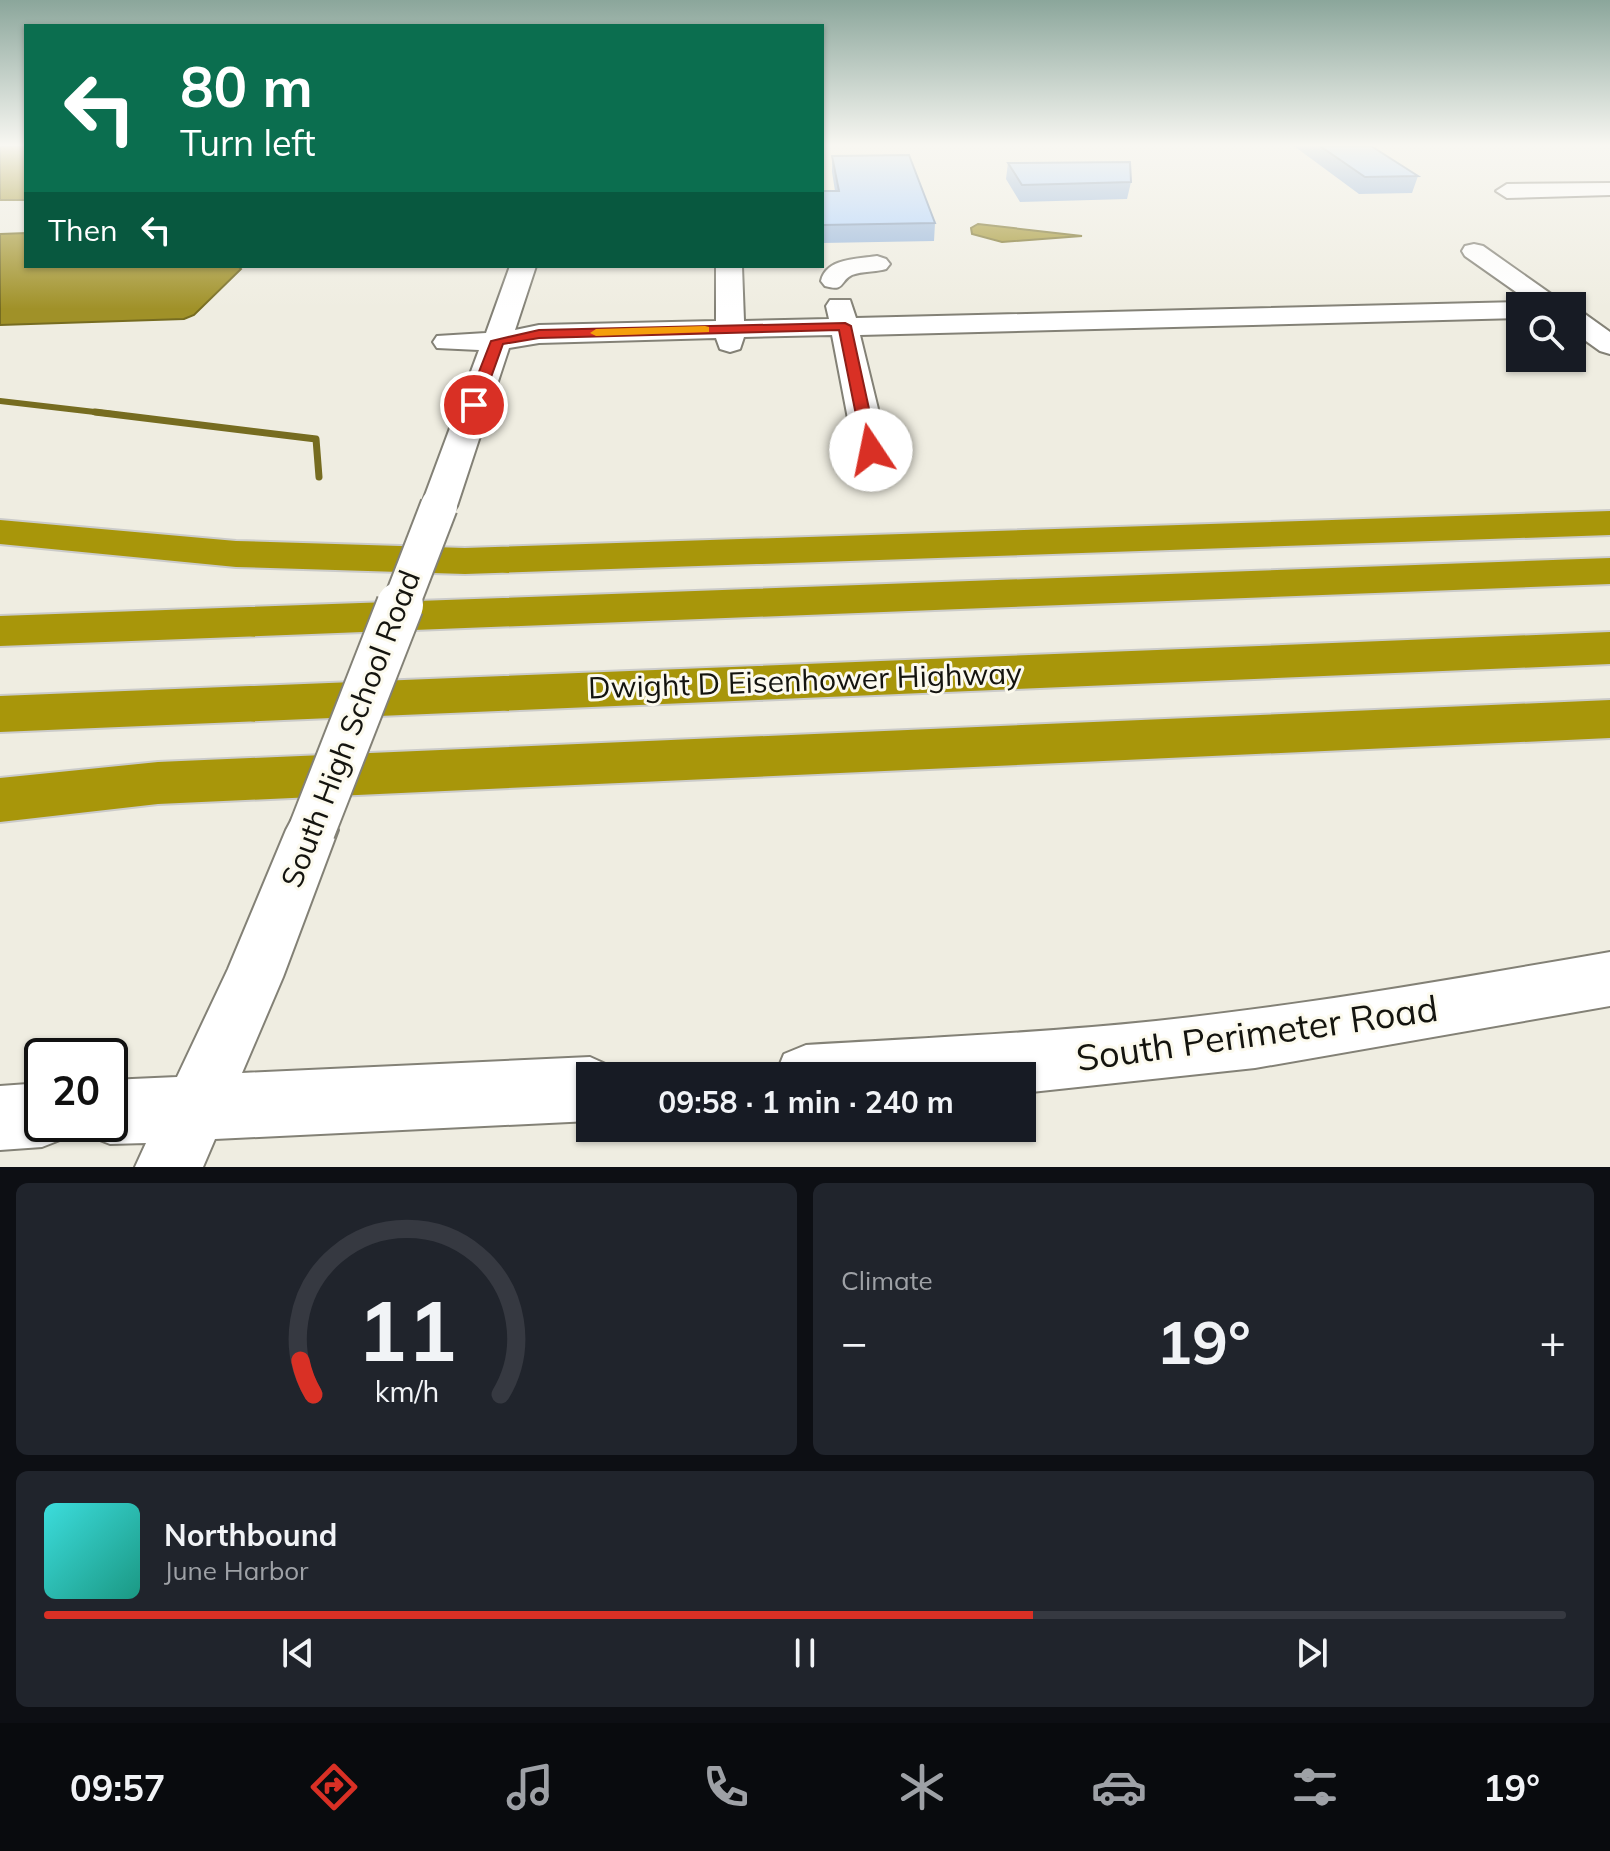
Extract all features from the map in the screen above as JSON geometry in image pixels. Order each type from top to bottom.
[{"type":"highway","points":[[0,523],[117,545]]},
{"type":"highway","points":[[0,532],[117,545],[291,557],[465,561],[1610,523]]},
{"type":"highway","points":[[0,631],[1610,571]]},
{"type":"highway","name":"Dwight D Eisenhower Highway","points":[[0,714],[1610,648]]},
{"type":"highway","points":[[0,800],[158,783],[1610,719]]},
{"type":"street","points":[[1474,251],[1541,292]]},
{"type":"street","points":[[871,450],[835,275],[847,268],[877,264]]},
{"type":"street","name":"South High School Road","points":[[169,1167],[254,977],[312,830],[439,506],[522,268]]},
{"type":"street","points":[[729,268],[730,327]]},
{"type":"street","points":[[498,341],[536,347],[842,313],[1506,310]]},
{"type":"street","points":[[842,313],[1506,323]]},
{"type":"street","points":[[1586,322],[1610,345]]},
{"type":"street","points":[[447,342],[498,341],[539,334],[730,327]]},
{"type":"street","name":"South Perimeter Road","points":[[1024,1062],[1201,1046],[1375,1021],[1610,979]]},
{"type":"street","points":[[128,1111],[576,1090]]},
{"type":"street","points":[[0,1118],[24,1116]]},
{"type":"shaded area","points":[[978,224],[1082,236],[1002,242],[972,234],[971,228]]},
{"type":"shaded area","points":[[24,233],[24,268],[241,269],[194,315],[184,319],[0,325],[0,234]]},
{"type":"building","points":[[824,200],[926,200],[935,223],[824,225]]},
{"type":"waterway","points":[[0,401],[99,413]]},
{"type":"waterway","points":[[95,412],[99,413]]},
{"type":"waterway","points":[[99,413],[112,414]]},
{"type":"waterway","points":[[99,413],[316,439],[319,477]]},
{"type":"slow traffic","points":[[596,333],[705,330]]},
{"type":"route","points":[[474,405],[498,341],[539,334],[845,326],[871,450]]}]
